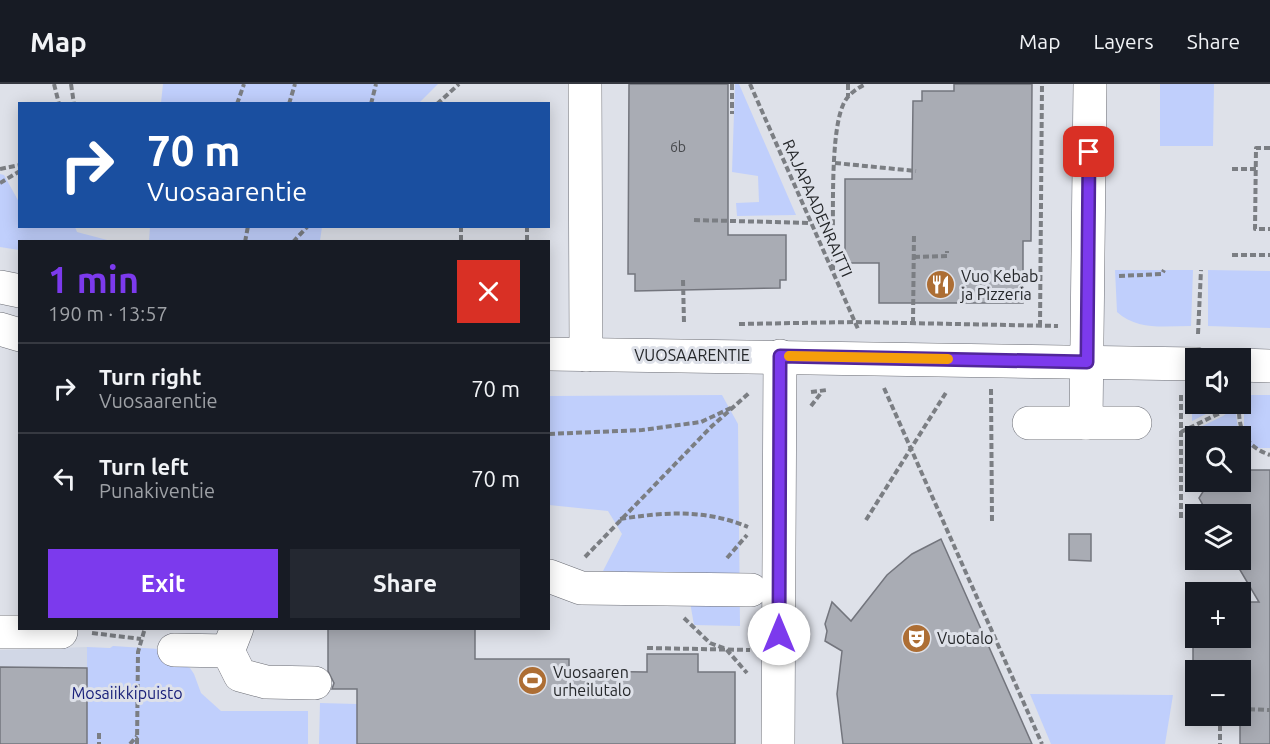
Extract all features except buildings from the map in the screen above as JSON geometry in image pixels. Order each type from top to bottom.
[{"type":"street","points":[[585,84],[586,354]]},
{"type":"street","points":[[1086,423],[1090,84]]},
{"type":"street","points":[[0,287],[18,291]]},
{"type":"street","points":[[0,329],[18,334]]},
{"type":"street","name":"VUOSAARENTIE","points":[[550,354],[1185,364]]},
{"type":"street","points":[[778,744],[780,356]]},
{"type":"street","points":[[1251,365],[1270,366]]},
{"type":"street","points":[[1029,423],[1135,423]]},
{"type":"street","points":[[550,576],[581,588],[751,590]]},
{"type":"street","points":[[0,632],[61,632]]},
{"type":"street","points":[[174,650],[233,640],[240,675],[266,682],[315,683]]},
{"type":"path","points":[[54,84],[58,102]]},
{"type":"path","points":[[70,84],[74,102]]},
{"type":"path","points":[[238,102],[244,84]]},
{"type":"path","points":[[290,102],[294,84]]},
{"type":"path","points":[[372,102],[376,84]]},
{"type":"path","points":[[438,102],[459,84]]},
{"type":"path","points":[[732,84],[732,114]]},
{"type":"path","name":"RAJAPAADENRAITTI","points":[[750,84],[859,332]]},
{"type":"path","points":[[848,84],[848,97]]},
{"type":"path","points":[[833,274],[837,129],[843,103],[856,89],[866,84]]},
{"type":"path","points":[[731,324],[855,322],[1040,326],[1042,84]]},
{"type":"path","points":[[1270,148],[1256,148],[1255,229],[1270,229]]},
{"type":"path","points":[[835,163],[916,171]]},
{"type":"path","points":[[0,169],[18,165]]},
{"type":"path","points":[[1232,169],[1256,169]]},
{"type":"path","points":[[0,183],[18,172]]},
{"type":"path","points":[[694,220],[812,223]]},
{"type":"path","points":[[295,240],[306,228]]},
{"type":"path","points":[[913,323],[914,233]]},
{"type":"path","points":[[914,257],[947,256],[947,251]]},
{"type":"path","points":[[1232,255],[1270,255]]},
{"type":"path","points":[[1088,278],[1162,274],[1164,270]]},
{"type":"path","points":[[1193,348],[1201,270]]},
{"type":"path","points":[[683,280],[684,323]]},
{"type":"path","points":[[674,325],[696,323]]},
{"type":"path","points":[[991,385],[992,521]]},
{"type":"path","points":[[580,562],[712,426],[740,404],[749,393]]},
{"type":"path","points":[[887,395],[1042,744]]},
{"type":"path","points":[[866,520],[943,397]]},
{"type":"path","points":[[550,434],[642,430],[701,422],[740,404]]},
{"type":"path","points":[[1181,521],[1181,432],[1185,405]]},
{"type":"path","points":[[1181,432],[1218,414]]},
{"type":"path","points":[[1240,414],[1243,436],[1250,446],[1270,455]]},
{"type":"path","points":[[620,519],[661,512],[699,513],[729,519],[751,528]]},
{"type":"path","points":[[666,590],[687,624],[710,643],[726,650],[753,680]]},
{"type":"path","points":[[137,744],[140,639],[144,630]]},
{"type":"path","points":[[61,632],[140,639]]},
{"type":"path","points":[[647,648],[753,650]]},
{"type":"path","points":[[1251,709],[1270,710]]},
{"type":"path","points":[[1220,726],[1220,744]]},
{"type":"path","points":[[99,733],[99,744]]},
{"type":"path","points":[[130,744],[137,736]]},
{"type":"shaded area","points":[[87,647],[87,744],[0,744],[0,650]]},
{"type":"green space","points":[[163,84],[438,84],[420,102],[161,102]]},
{"type":"green space","points":[[735,84],[739,84],[796,215],[737,216],[736,203],[759,202],[758,176],[732,172]]},
{"type":"green space","points":[[1160,84],[1214,84],[1213,146],[1160,146]]},
{"type":"green space","points":[[0,174],[4,175],[18,200],[18,228],[75,228],[77,232],[107,240],[18,240],[18,250],[0,247]]},
{"type":"green space","points":[[150,228],[322,228],[320,240],[149,240]]},
{"type":"green space","points":[[1115,270],[1193,270],[1191,326],[1143,325],[1125,318],[1117,312]]},
{"type":"green space","points":[[1208,270],[1270,271],[1270,328],[1208,326]]},
{"type":"green space","points":[[722,395],[738,424],[740,626],[694,625],[690,602],[691,576],[603,571],[622,534],[608,511],[550,505],[550,396]]},
{"type":"green space","points":[[1251,395],[1270,395],[1270,448],[1251,448],[1251,426],[1244,426],[1244,414],[1251,414]]},
{"type":"green space","points":[[1192,414],[1206,414],[1192,421]]},
{"type":"green space","points":[[1236,414],[1238,426],[1202,426],[1223,416]]},
{"type":"green space","name":"Mosaiikkipuisto","points":[[113,646],[174,650],[182,665],[190,668],[194,674],[201,693],[221,711],[308,711],[308,744],[87,744],[87,647],[110,648]]},
{"type":"green space","points":[[1030,694],[1173,695],[1165,744],[1051,744]]},
{"type":"green space","points":[[320,703],[357,704],[357,744],[319,744]]},
{"type":"slow traffic","points":[[789,356],[948,359]]},
{"type":"place","name":"Vuo Kebab ja Pizzeria","points":[[940,285]]},
{"type":"place","name":"Vuotalo","points":[[916,638]]},
{"type":"place","name":"Vuosaaren urheilutalo","points":[[532,681]]},
{"type":"route","points":[[779,634],[780,356],[1087,362],[1089,152]]}]
